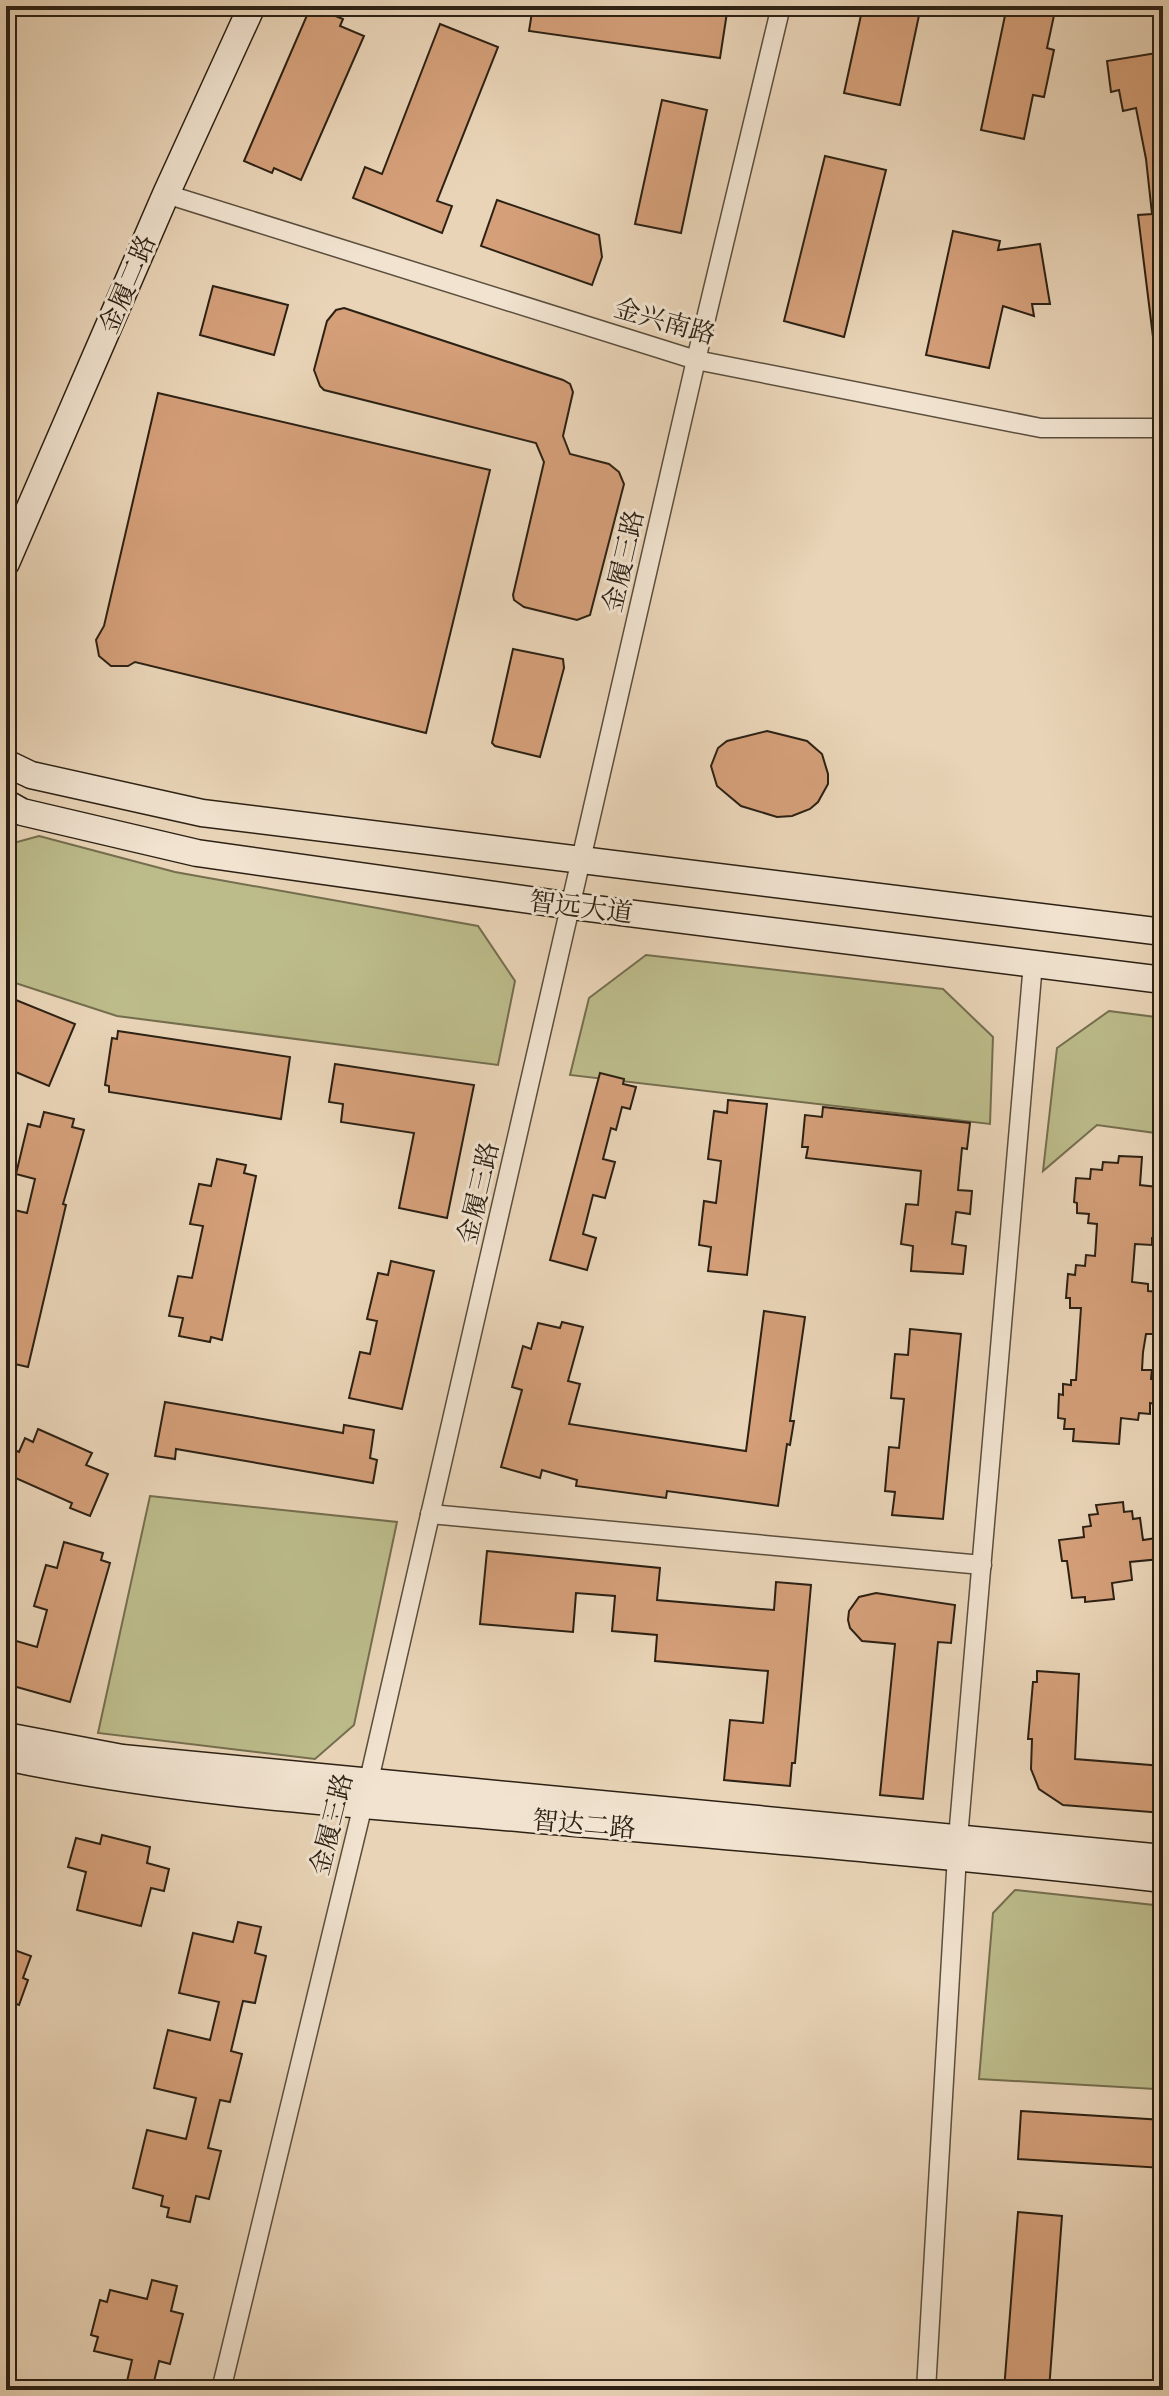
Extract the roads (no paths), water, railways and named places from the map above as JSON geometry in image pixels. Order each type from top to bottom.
[{"type":"street","name":"金履二路","points":[[6,563],[166,194],[252,6]]},
{"type":"street","name":"金履三路","points":[[221,2390],[366,1792],[696,360],[781,6]]},
{"type":"street","name":"金兴南路","points":[[166,194],[696,360],[1041,428],[1163,428]]},
{"type":"street","name":"智远大道","points":[[6,763],[31,775],[202,813],[1163,932]]},
{"type":"street","name":"智远大道","points":[[6,803],[22,812],[197,853],[572,906],[1163,980]]},
{"type":"street","points":[[926,2390],[958,1847],[1033,963]]},
{"type":"street","points":[[430,1514],[982,1565]]},
{"type":"street","name":"智达二路","points":[[6,1736],[122,1758],[366,1792]]},
{"type":"street","name":"智达二路","points":[[6,1757],[88,1774],[366,1792],[958,1847],[1163,1858]]},
{"type":"street","name":"智达二路","points":[[958,1847],[1163,1879]]}]
